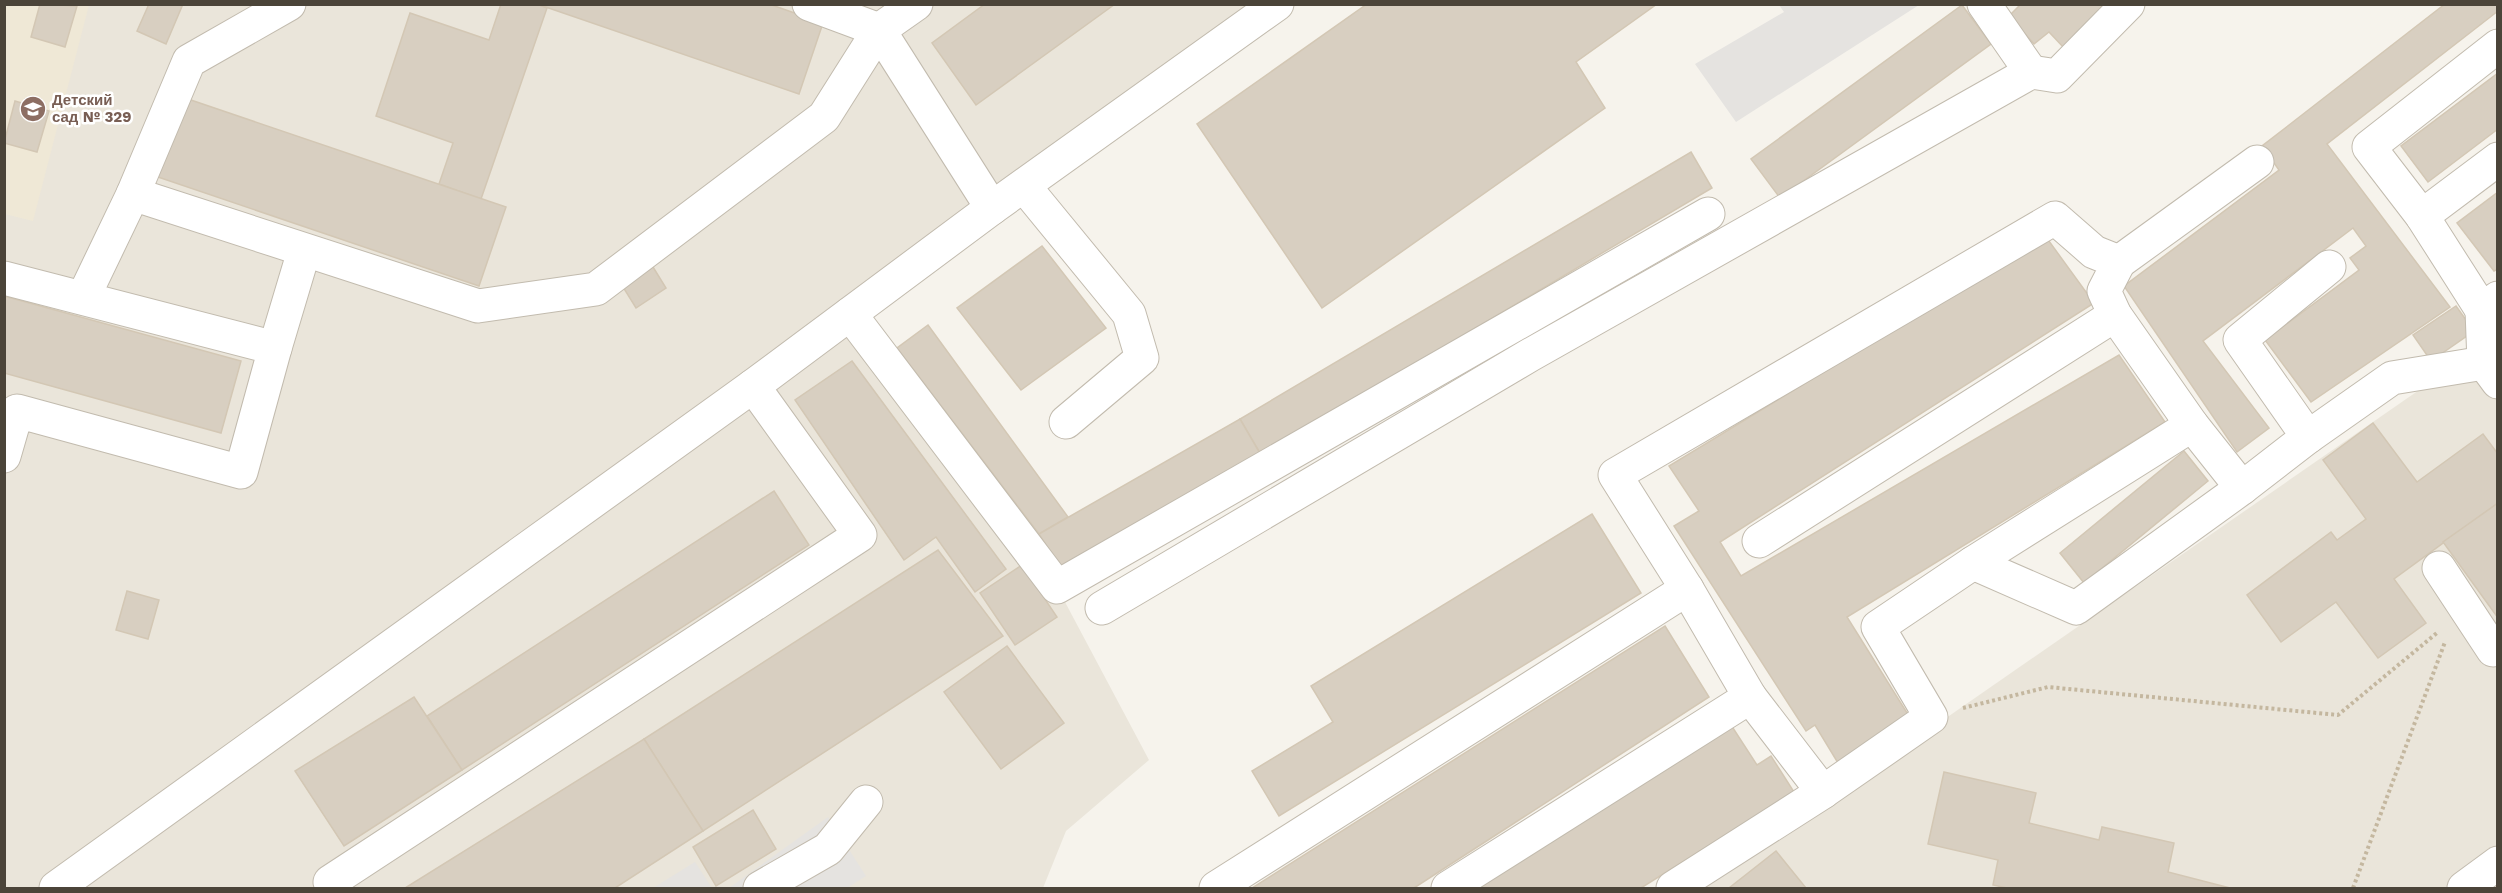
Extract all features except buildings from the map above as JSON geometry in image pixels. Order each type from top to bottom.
[{"type":"street","points":[[83,298],[133,194],[189,61],[289,4]]},
{"type":"street","points":[[809,4],[879,30],[992,208]]},
{"type":"street","points":[[133,194],[478,306],[596,289],[824,117],[879,30],[916,4]]},
{"type":"street","points":[[56,888],[753,386],[992,208],[1277,4]]},
{"type":"street","points":[[1984,4],[2031,72]]},
{"type":"street","points":[[1102,608],[1540,349],[2031,72],[2057,76],[2128,4]]},
{"type":"street","points":[[1973,563],[2076,608],[2392,378],[2491,373],[2490,304],[2369,147],[2498,46]]},
{"type":"street","points":[[2422,216],[2498,159]]},
{"type":"street","points":[[2242,488],[2192,425],[2115,315],[2104,291],[2119,262],[2257,162]]},
{"type":"street","points":[[1024,186],[1129,314],[1142,358],[1066,422]]},
{"type":"street","points":[[850,314],[1057,587],[1707,214]]},
{"type":"street","points":[[1823,792],[1750,697],[1687,589],[1615,475],[2055,218],[2094,252],[2119,262]]},
{"type":"street","points":[[4,456],[17,411],[240,472],[304,251]]},
{"type":"street","points":[[2308,437],[2240,340],[2329,267]]},
{"type":"street","points":[[4,278],[275,348]]},
{"type":"street","points":[[1759,541],[2115,315]]},
{"type":"street","points":[[330,882],[860,536],[753,386]]},
{"type":"street","points":[[1673,888],[1823,792],[1931,717],[1878,627],[1973,563],[2192,425]]},
{"type":"street","points":[[2439,568],[2456,610],[2496,652]]},
{"type":"street","points":[[1216,888],[1687,589]]},
{"type":"street","points":[[1448,888],[1750,697]]},
{"type":"street","points":[[760,888],[828,849],[866,802]]},
{"type":"street","points":[[2464,888],[2498,864]]},
{"type":"path","points":[[1931,717],[2048,687],[2338,715],[2456,610]]},
{"type":"path","points":[[2354,888],[2456,610]]},
{"type":"shaded area","points":[[5,5],[1277,5],[850,314],[1057,587],[1149,760],[1066,831],[1043,888],[5,888]]},
{"type":"shaded area","name":"Детский сад № 329","points":[[5,5],[89,5],[33,221],[5,214]]},
{"type":"shaded area","points":[[1779,5],[1919,5],[1736,122],[1695,64],[1784,12]]},
{"type":"shaded area","points":[[2448,370],[2497,382],[2497,888],[1701,888]]},
{"type":"shaded area","points":[[828,817],[866,876],[847,888],[729,888]]},
{"type":"shaded area","points":[[695,862],[712,888],[653,888]]},
{"type":"place","name":"Детский сад № 329","points":[[33,109]]}]
